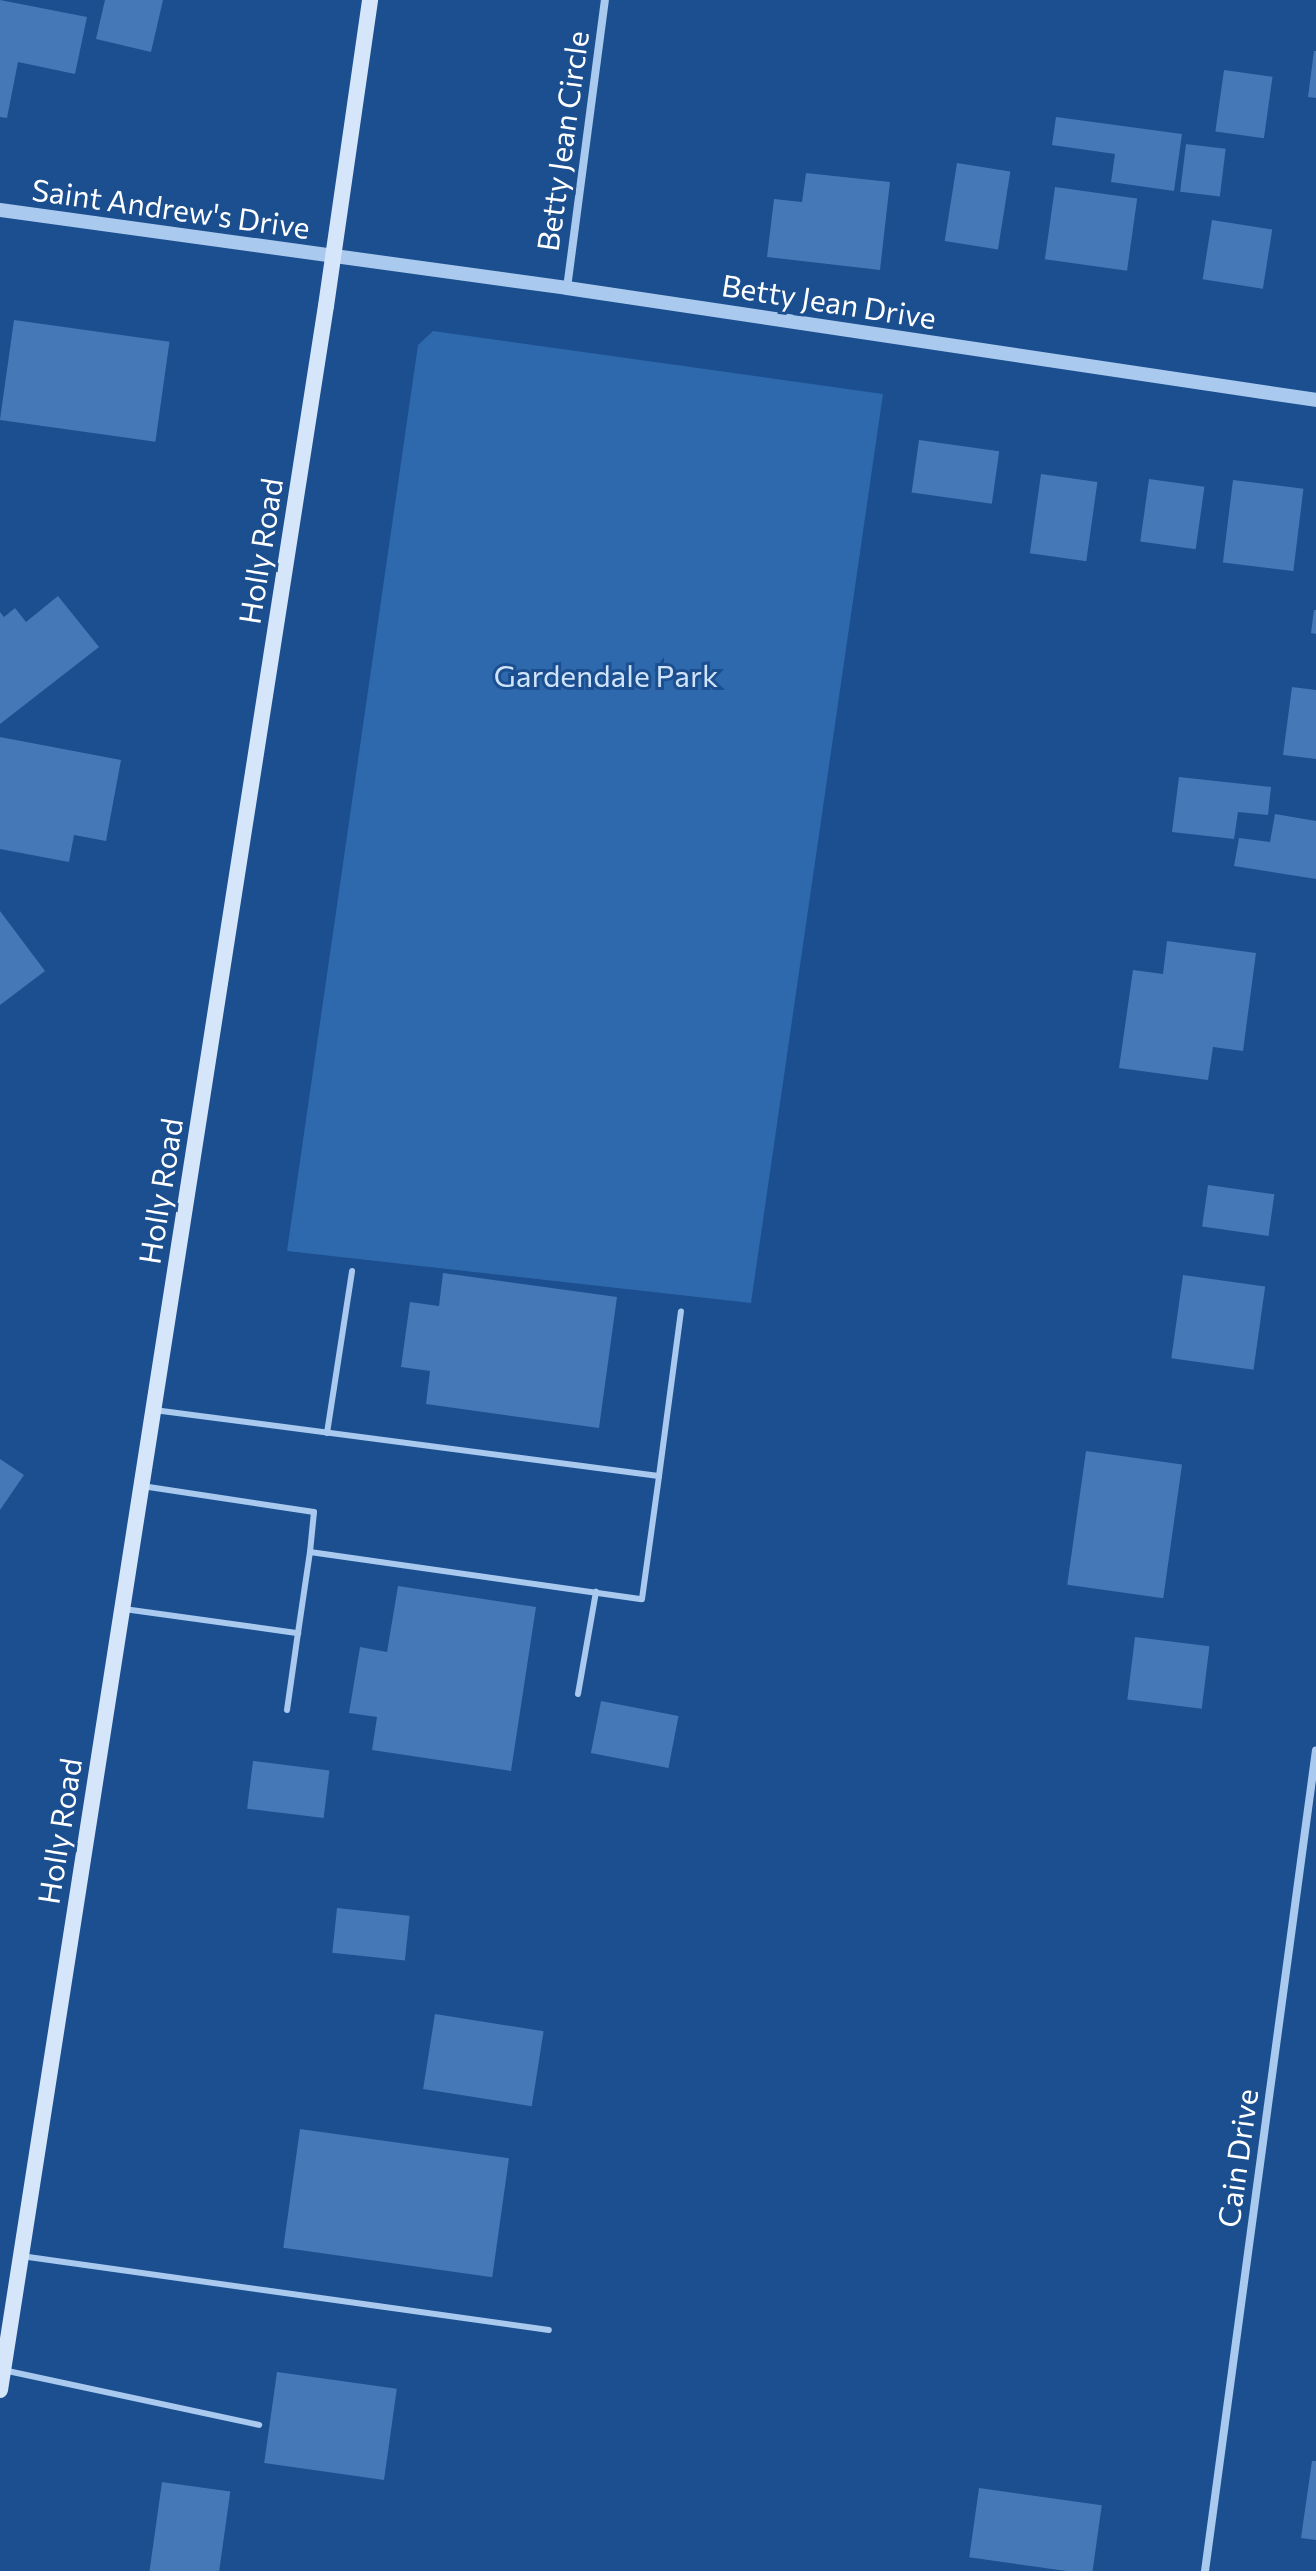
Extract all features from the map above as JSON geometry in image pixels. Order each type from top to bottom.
[{"type":"main road","name":"Holly Road","points":[[0,2390],[334,257],[370,0]]},
{"type":"street","name":"Betty Jean Circle","points":[[567,288],[605,0]]},
{"type":"street","name":"Saint Andrew's Drive","points":[[0,210],[334,257]]},
{"type":"street","name":"Betty Jean Drive","points":[[334,257],[567,288],[1316,400]]},
{"type":"street","name":"Cain Drive","points":[[1205,2571],[1316,1750]]},
{"type":"lane","points":[[327,1433],[352,1271]]},
{"type":"lane","points":[[310,1552],[642,1599],[681,1311]]},
{"type":"lane","points":[[154,1410],[659,1476]]},
{"type":"lane","points":[[142,1486],[314,1512],[287,1710]]},
{"type":"lane","points":[[578,1694],[596,1592]]},
{"type":"lane","points":[[122,1608],[298,1633]]},
{"type":"lane","points":[[21,2256],[549,2330]]},
{"type":"lane","points":[[3,2370],[259,2425]]},
{"type":"green space","name":"Gardendale Park","points":[[433,331],[883,394],[751,1303],[287,1251],[418,345]]},
{"type":"building","points":[[0,0],[87,17],[75,74],[18,62],[7,118],[0,117]]},
{"type":"building","points":[[105,0],[163,0],[151,52],[96,39]]},
{"type":"building","points":[[1316,51],[1316,98],[1308,97]]},
{"type":"building","points":[[1224,70],[1273,77],[1264,138],[1215,131]]},
{"type":"building","points":[[1056,117],[1182,134],[1174,191],[1111,182],[1115,154],[1052,145]]},
{"type":"building","points":[[1186,144],[1226,149],[1220,197],[1180,192]]},
{"type":"building","points":[[957,163],[1010,171],[998,249],[945,241]]},
{"type":"building","points":[[806,173],[890,182],[880,270],[767,257],[774,199],[802,202]]},
{"type":"building","points":[[1055,187],[1137,199],[1127,271],[1045,259]]},
{"type":"building","points":[[1212,220],[1272,230],[1263,289],[1203,279]]},
{"type":"building","points":[[14,320],[169,342],[155,442],[0,420]]},
{"type":"building","points":[[919,440],[999,451],[992,504],[912,492]]},
{"type":"building","points":[[1041,474],[1097,482],[1086,561],[1030,553]]},
{"type":"building","points":[[1149,479],[1204,487],[1196,549],[1140,541]]},
{"type":"building","points":[[1233,480],[1303,489],[1293,571],[1223,562]]},
{"type":"building","points":[[58,596],[99,647],[0,724],[0,612],[4,617],[15,608],[26,622]]},
{"type":"building","points":[[1316,610],[1316,634],[1311,633]]},
{"type":"building","points":[[1292,687],[1316,690],[1316,759],[1283,755]]},
{"type":"building","points":[[0,737],[121,760],[106,841],[74,835],[69,862],[0,849]]},
{"type":"building","points":[[1179,777],[1271,787],[1268,815],[1238,812],[1234,839],[1172,832]]},
{"type":"building","points":[[1275,814],[1316,821],[1316,879],[1234,866],[1239,838],[1270,842]]},
{"type":"building","points":[[0,911],[45,971],[0,1005]]},
{"type":"building","points":[[1167,941],[1256,953],[1243,1051],[1213,1047],[1208,1080],[1119,1068],[1133,970],[1163,974]]},
{"type":"building","points":[[1208,1185],[1274,1194],[1269,1236],[1202,1227]]},
{"type":"building","points":[[443,1273],[617,1297],[599,1428],[426,1404],[430,1371],[401,1367],[410,1302],[439,1306]]},
{"type":"building","points":[[1183,1275],[1265,1287],[1254,1370],[1171,1358]]},
{"type":"building","points":[[1086,1451],[1182,1464],[1163,1598],[1067,1585]]},
{"type":"building","points":[[0,1459],[24,1475],[0,1510]]},
{"type":"building","points":[[398,1586],[536,1607],[511,1771],[372,1750],[377,1717],[349,1713],[360,1647],[387,1652]]},
{"type":"building","points":[[1135,1637],[1209,1646],[1202,1709],[1127,1700]]},
{"type":"building","points":[[601,1701],[679,1716],[668,1768],[591,1753]]},
{"type":"building","points":[[253,1761],[329,1770],[324,1818],[247,1809]]},
{"type":"building","points":[[337,1908],[410,1916],[405,1960],[332,1953]]},
{"type":"building","points":[[435,2014],[544,2031],[532,2106],[423,2089]]},
{"type":"building","points":[[300,2129],[509,2158],[492,2277],[283,2248]]},
{"type":"building","points":[[277,2372],[397,2389],[384,2480],[264,2463]]},
{"type":"building","points":[[1312,2461],[1316,2461],[1316,2540],[1301,2538]]},
{"type":"building","points":[[162,2482],[230,2492],[219,2571],[149,2571]]},
{"type":"building","points":[[979,2488],[1102,2505],[1093,2571],[1067,2571],[969,2557]]}]
